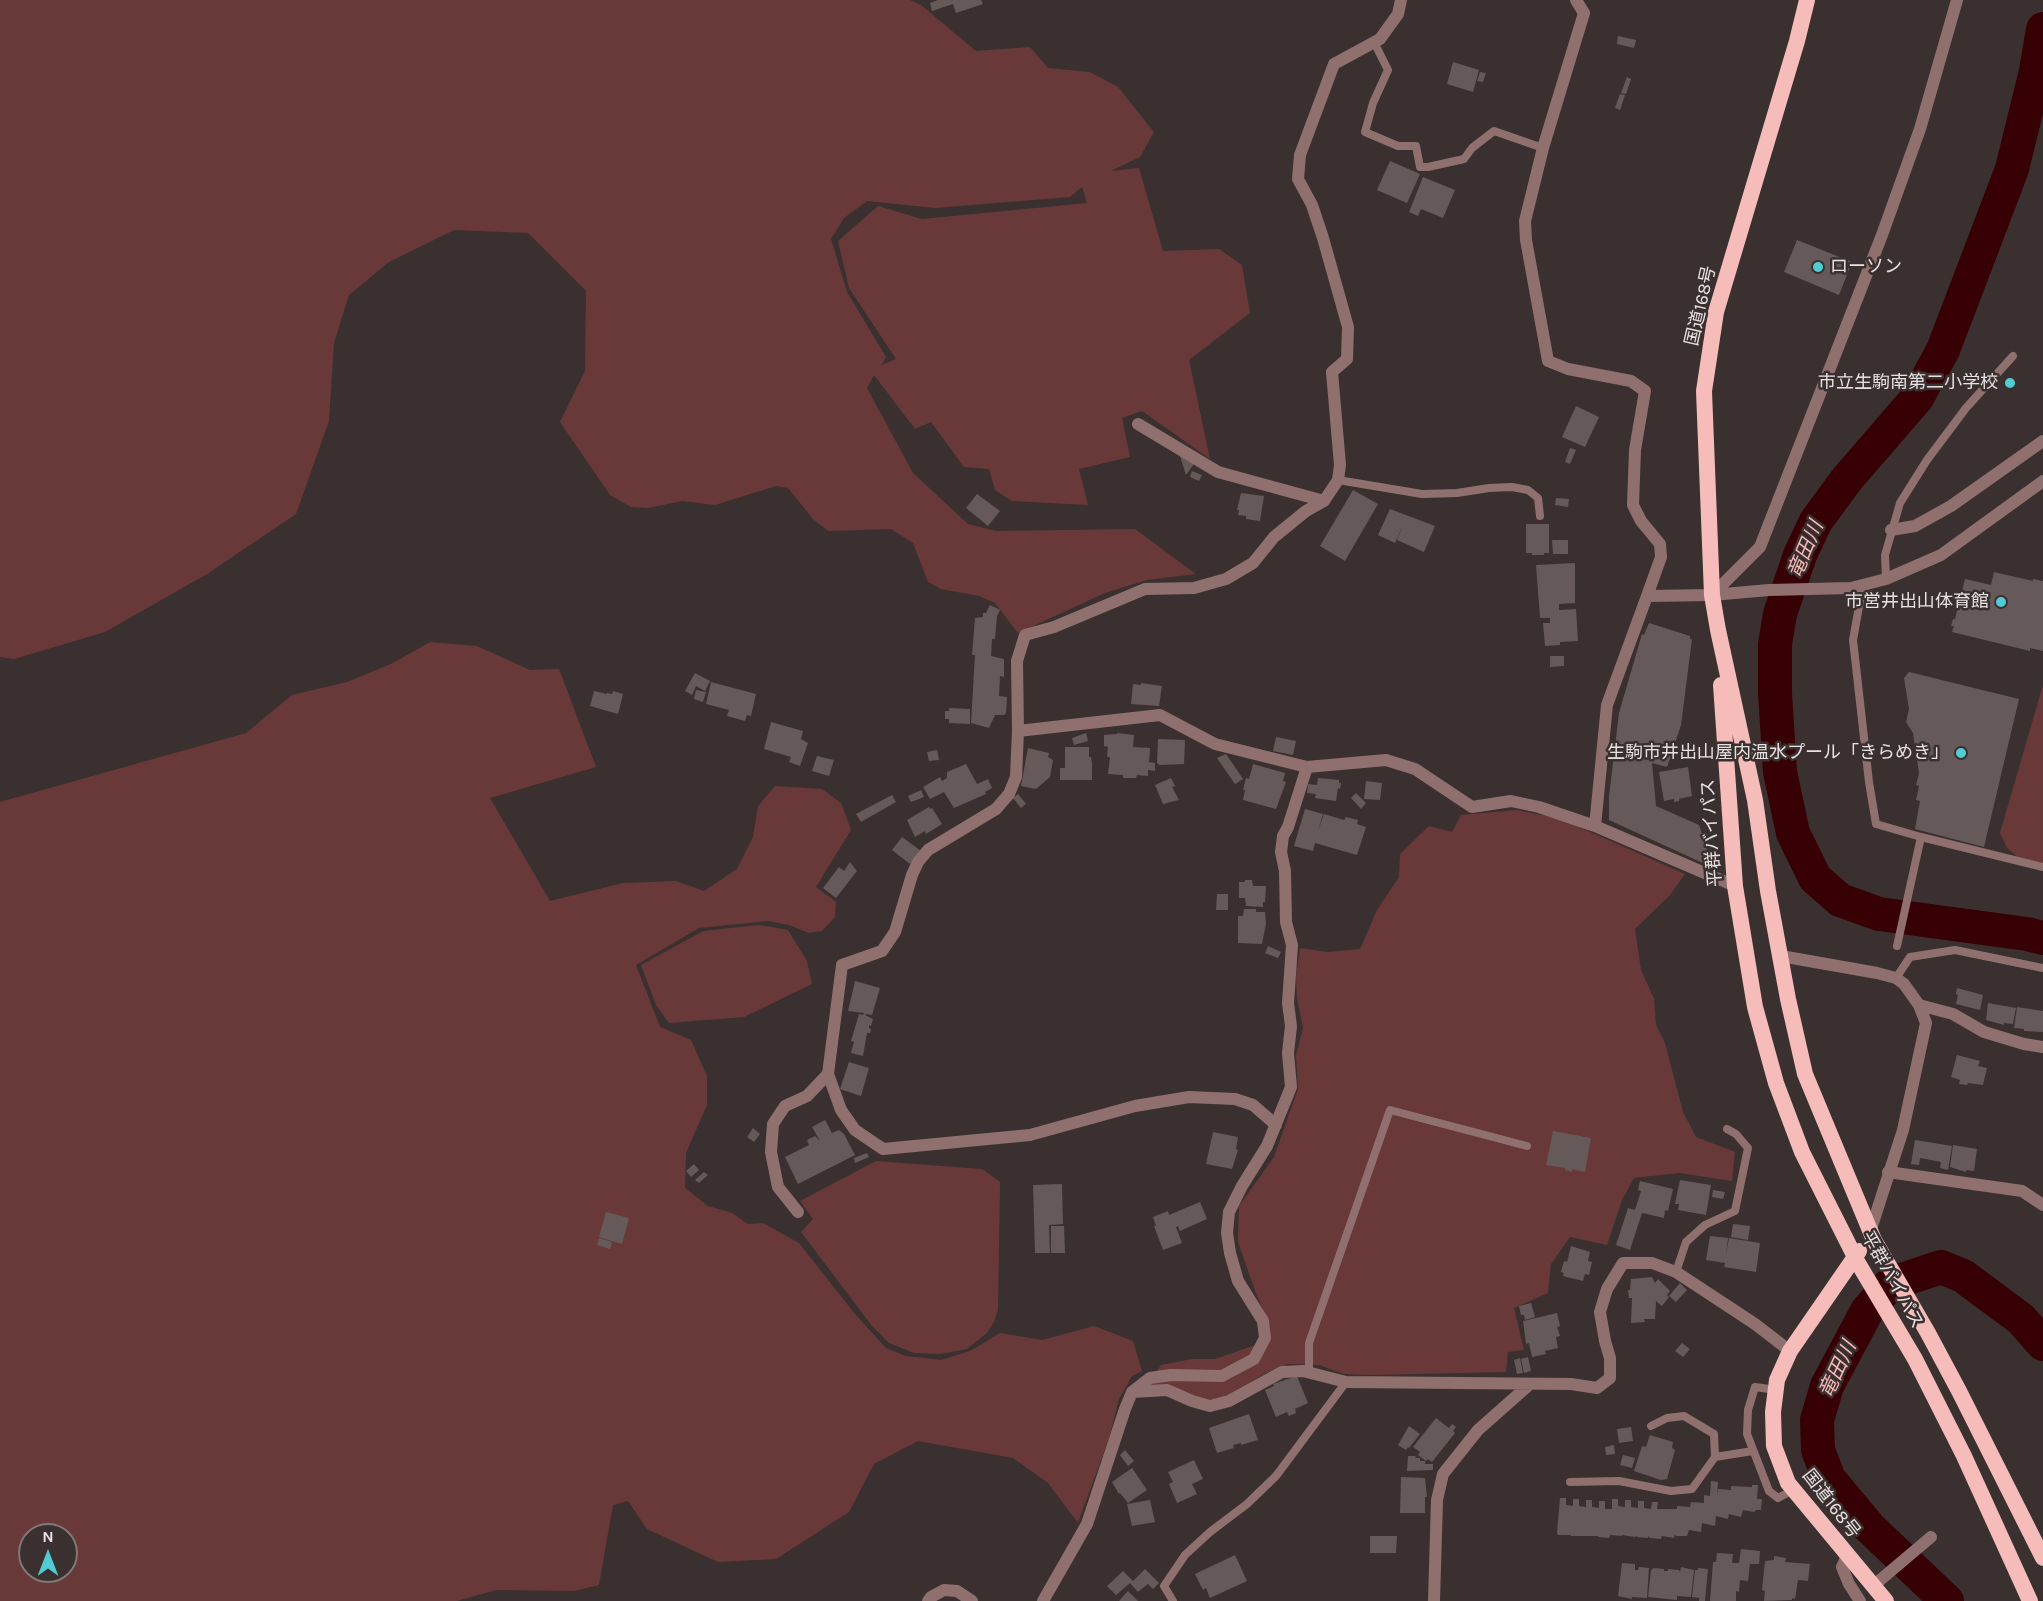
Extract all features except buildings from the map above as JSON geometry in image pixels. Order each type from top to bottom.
[{"type":"highway","name":"国道168号","points":[[1718,630],[1712,595],[1704,391],[1714,324],[1807,0]]},
{"type":"highway","name":"平群バイパス","points":[[1718,630],[1735,886],[1755,1007],[1776,1083],[1802,1152],[1857,1260],[1915,1359],[1964,1456],[2030,1601]]},
{"type":"highway","name":"平群バイパス","points":[[1718,630],[1755,800],[1768,891],[1805,1074],[1872,1234],[1928,1333],[2043,1558]]},
{"type":"highway","name":"国道168号","points":[[1872,1234],[1857,1260],[1790,1352],[1777,1380],[1773,1412],[1774,1446],[1788,1483],[1793,1490],[1886,1601]]},
{"type":"street","points":[[1276,1125],[1253,1105],[1235,1099],[1190,1097],[1135,1106],[1030,1135],[883,1149],[855,1130],[841,1110],[828,1074],[843,965],[882,951],[895,932],[918,862],[928,850],[996,809],[1009,794],[1016,777],[1017,662],[1025,635],[1054,627],[1145,588],[1194,588],[1226,579],[1253,562],[1274,537],[1324,501],[1338,480],[1340,465],[1332,372],[1347,359],[1348,327],[1312,205],[1298,179],[1300,154],[1334,64],[1380,39],[1398,14],[1401,0]]},
{"type":"street","points":[[1575,0],[1584,13],[1543,148],[1525,221],[1526,240],[1548,361],[1568,369],[1631,381],[1645,391],[1635,450],[1633,505],[1641,521],[1660,544],[1661,557],[1607,705],[1595,826]]},
{"type":"street","points":[[1712,595],[1760,547],[1882,235],[1920,129],[1953,2]]},
{"type":"street","points":[[1138,424],[1218,472],[1324,501]]},
{"type":"street","points":[[1890,530],[1915,526],[1951,506],[2043,441]]},
{"type":"street","points":[[1647,596],[1851,588],[1886,579],[1941,555],[2043,482]]},
{"type":"street","points":[[1018,731],[1160,715],[1215,744],[1307,767],[1386,760],[1415,769],[1472,807],[1511,801],[1539,807],[1595,826],[1735,886]]},
{"type":"street","points":[[1043,1601],[1087,1524],[1132,1392],[1150,1378],[1171,1375],[1222,1377],[1254,1359],[1265,1338],[1263,1321],[1238,1281],[1227,1233],[1229,1212],[1267,1146],[1291,1087],[1288,1053],[1291,1026],[1288,1003],[1292,945],[1286,922],[1285,871],[1281,852],[1283,836],[1307,767]]},
{"type":"street","points":[[1781,956],[1896,978],[1904,984],[1919,1005],[1926,1023],[1903,1130],[1888,1172],[1872,1234]]},
{"type":"street","points":[[1919,1005],[1953,1014],[1984,1032],[2043,1047]]},
{"type":"street","points":[[798,1212],[778,1187],[771,1152],[773,1124],[785,1106],[807,1096],[828,1074]]},
{"type":"street","points":[[1888,1172],[2022,1191],[2043,1205]]},
{"type":"street","points":[[1132,1392],[1167,1390],[1210,1406],[1229,1401],[1282,1372],[1309,1373],[1346,1382],[1571,1384],[1597,1388],[1610,1378],[1610,1358],[1600,1312],[1607,1289],[1623,1263],[1652,1263],[1676,1272],[1755,1324],[1790,1352]]},
{"type":"street","points":[[1434,1601],[1437,1500],[1443,1473],[1478,1430],[1530,1384]]},
{"type":"street","points":[[1873,1586],[1931,1537]]},
{"type":"street","points":[[1848,1556],[1842,1567],[1860,1601]]},
{"type":"street","points":[[928,1601],[944,1590],[957,1591],[972,1601]]},
{"type":"lane","points":[[1374,42],[1388,70],[1373,103],[1365,132],[1398,146],[1416,146],[1420,167],[1464,159],[1472,148],[1494,131],[1543,148]]},
{"type":"lane","points":[[1886,579],[1885,555],[1890,530],[1900,503],[1927,460],[1966,408],[2013,356]]},
{"type":"lane","points":[[1338,480],[1422,494],[1457,494],[1489,488],[1520,488],[1528,490],[1538,498],[1540,516]]},
{"type":"lane","points":[[1863,584],[1853,640],[1876,824],[1920,840],[2043,867]]},
{"type":"lane","points":[[1897,946],[1920,840]]},
{"type":"lane","points":[[1896,978],[1910,957],[1955,950],[2043,968]]},
{"type":"lane","points":[[1309,1373],[1309,1343],[1390,1110],[1527,1146]]},
{"type":"lane","points":[[1676,1272],[1686,1242],[1705,1225],[1735,1211],[1749,1148],[1727,1128]]},
{"type":"lane","points":[[1173,1601],[1164,1586],[1185,1555],[1210,1532],[1247,1504],[1276,1476],[1346,1382]]},
{"type":"lane","points":[[1776,1390],[1755,1387],[1749,1410],[1747,1434],[1769,1491],[1778,1498],[1793,1490]]},
{"type":"lane","points":[[1570,1482],[1619,1481],[1671,1491],[1692,1489],[1715,1457],[1714,1434],[1684,1416],[1667,1418],[1651,1426]]},
{"type":"lane","points":[[1715,1457],[1753,1451]]},
{"type":"shaded area","points":[[0,0],[910,0],[921,5],[976,51],[1030,47],[1048,68],[1090,72],[1118,87],[1154,132],[1140,157],[1111,171],[1139,168],[1163,251],[1219,249],[1242,265],[1250,313],[1189,360],[1210,459],[1142,411],[1122,418],[1130,457],[1079,469],[1088,505],[1012,501],[995,490],[989,469],[964,467],[931,422],[915,429],[874,375],[867,388],[913,473],[968,524],[996,531],[1135,529],[1196,574],[1147,580],[1105,593],[1018,633],[995,603],[979,596],[941,589],[928,582],[913,543],[891,529],[828,531],[813,519],[788,488],[776,486],[715,505],[682,501],[648,508],[631,507],[610,495],[560,422],[585,371],[586,291],[528,233],[454,230],[389,262],[349,295],[334,343],[329,421],[296,514],[207,574],[105,632],[14,659],[0,657]],"holes":[[[1082,187],[1087,203],[922,219],[878,206],[838,241],[849,288],[896,359],[882,365],[886,357],[847,292],[831,239],[844,218],[867,201],[935,208],[1070,197]]]},
{"type":"shaded area","points":[[430,642],[477,646],[530,670],[559,669],[596,767],[490,798],[550,901],[623,883],[676,881],[704,891],[737,869],[753,837],[758,806],[775,786],[822,789],[841,803],[851,830],[816,887],[836,902],[835,917],[822,931],[809,933],[789,925],[768,921],[699,928],[636,965],[660,1027],[691,1040],[707,1076],[707,1105],[686,1153],[685,1188],[708,1206],[732,1213],[748,1224],[763,1223],[799,1243],[855,1314],[886,1348],[906,1356],[941,1360],[970,1351],[1000,1333],[1042,1340],[1094,1326],[1133,1341],[1142,1371],[1132,1376],[1119,1399],[1109,1438],[1078,1523],[1048,1483],[1013,1458],[918,1441],[874,1464],[849,1512],[776,1559],[718,1562],[647,1529],[628,1501],[613,1505],[599,1585],[574,1591],[496,1590],[457,1601],[0,1601],[0,802],[246,733],[292,695],[347,682],[393,663]]},
{"type":"shaded area","points":[[2043,685],[2043,864],[2018,857],[2007,848],[2000,833]]},
{"type":"shaded area","points":[[1517,810],[1561,819],[1685,874],[1670,895],[1635,929],[1641,970],[1654,999],[1656,1025],[1665,1043],[1683,1112],[1696,1137],[1735,1152],[1732,1181],[1679,1173],[1634,1178],[1622,1200],[1607,1245],[1570,1237],[1551,1264],[1548,1293],[1514,1308],[1524,1350],[1508,1352],[1506,1372],[1369,1375],[1344,1374],[1319,1365],[1288,1364],[1266,1373],[1222,1399],[1204,1399],[1147,1386],[1161,1365],[1192,1359],[1215,1359],[1267,1341],[1270,1326],[1238,1242],[1239,1206],[1274,1157],[1298,1089],[1296,1055],[1303,1028],[1297,998],[1296,976],[1300,948],[1328,952],[1360,949],[1377,910],[1399,877],[1400,854],[1429,826],[1452,832],[1461,815]]},
{"type":"shaded area","points":[[760,925],[788,930],[807,961],[812,984],[744,1017],[669,1023],[656,1005],[641,965],[703,931]]},
{"type":"shaded area","points":[[876,1161],[982,1169],[1000,1182],[998,1309],[987,1333],[967,1349],[940,1354],[914,1353],[889,1343],[872,1326],[801,1232],[813,1219],[800,1201]]},
{"type":"waterway","name":"竜田川","points":[[2043,29],[2036,71],[2012,169],[1943,350],[1917,398],[1847,479],[1816,521],[1800,555],[1780,614],[1775,644],[1775,693],[1780,772],[1793,833],[1815,878],[1840,900],[1879,914],[2043,938]]},
{"type":"waterway","name":"竜田川","points":[[1947,1601],[1869,1527],[1829,1479],[1818,1450],[1817,1420],[1827,1386],[1867,1311],[1890,1284],[1941,1267],[1963,1276],[2021,1319],[2043,1344]]},
{"type":"place","name":"ローソン","points":[[1818,267]]},
{"type":"place","name":"市立生駒南第二小学校","points":[[2010,383]]},
{"type":"place","name":"市営井出山体育館","points":[[2001,602]]},
{"type":"place","name":"生駒市井出山屋内温水プール「きらめき」","points":[[1961,753]]}]
